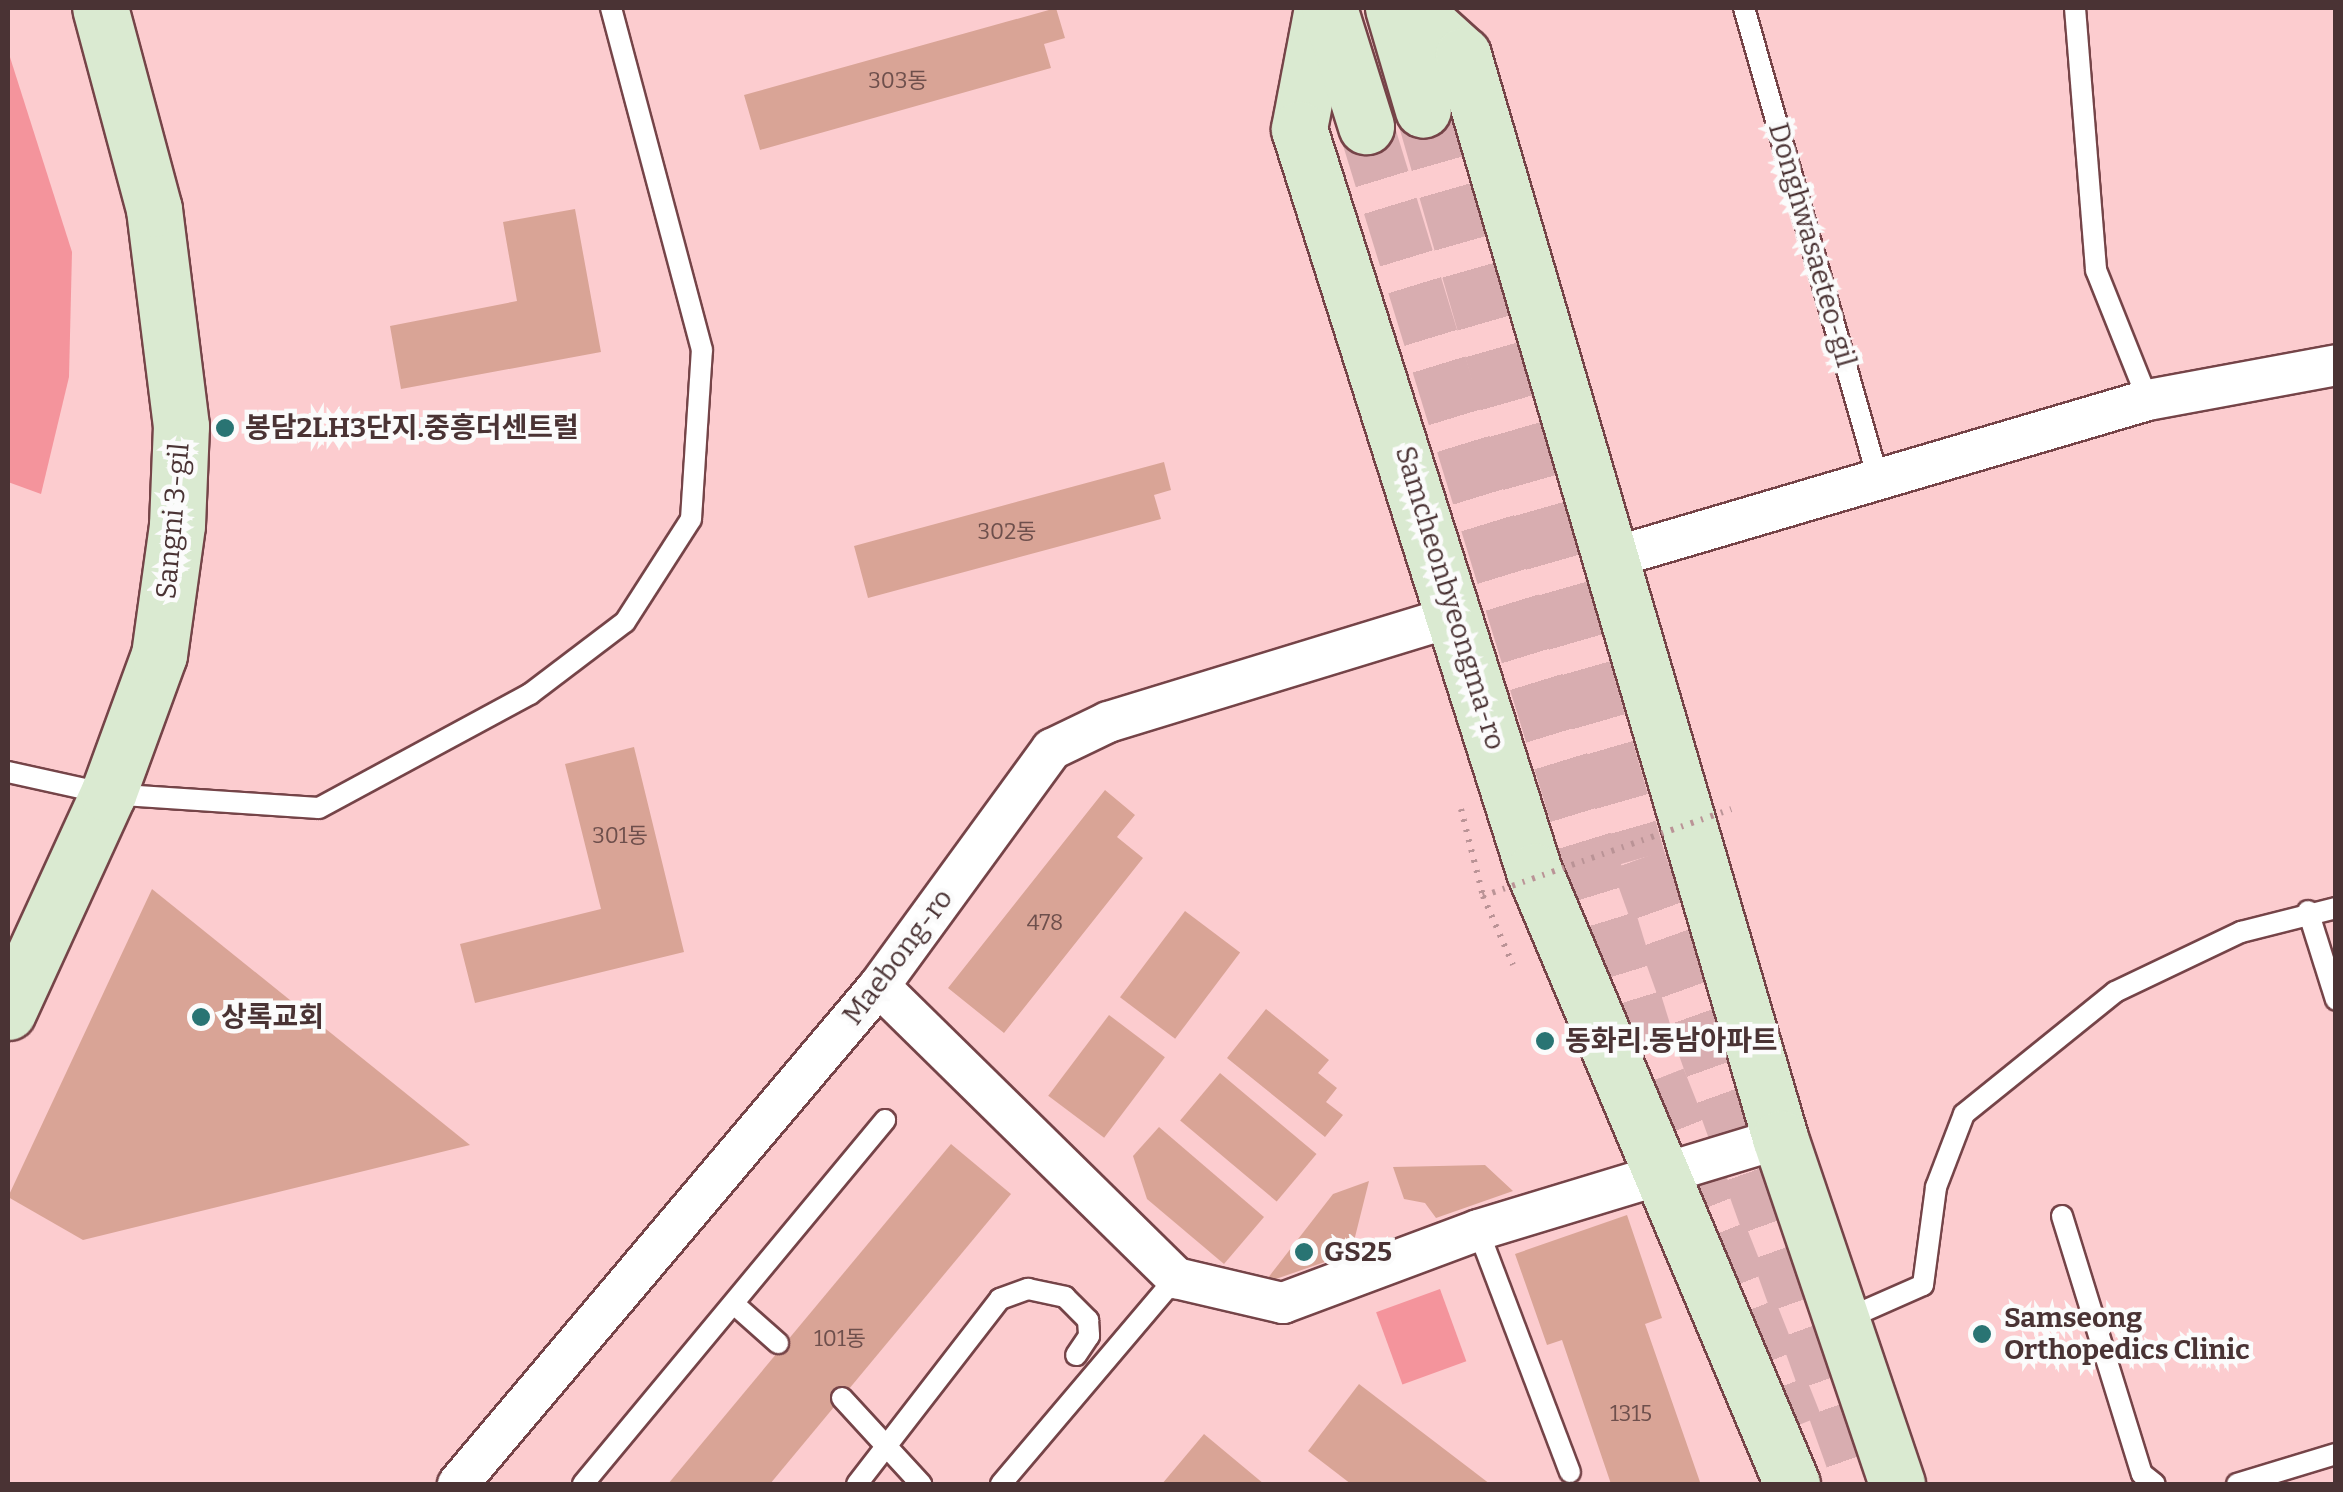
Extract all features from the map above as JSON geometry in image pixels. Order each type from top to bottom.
[{"type":"main road","name":"Sangni 3-gil","points":[[8,1012],[108,794],[159,655],[181,426],[154,209],[100,8]]},
{"type":"main road","points":[[1325,8],[1366,126]]},
{"type":"main road","name":"Samcheonbyeongma-ro","points":[[1325,8],[1299,129],[1458,615],[1534,870],[1792,1484]]},
{"type":"main road","points":[[1394,8],[1423,110]]},
{"type":"main road","points":[[1411,8],[1464,56],[1780,1138],[1897,1484]]},
{"type":"street","points":[[1608,559],[1879,483],[2148,400],[2336,364]]},
{"type":"street","name":"Maebong-ro","points":[[458,1484],[879,986],[1052,749],[1108,722],[1458,615]]},
{"type":"street","points":[[879,986],[1176,1278],[1283,1303],[1478,1230],[1780,1138]]},
{"type":"lane","points":[[8,772],[108,794],[319,808],[530,694],[624,622],[691,520],[702,350],[610,8]]},
{"type":"lane","name":"Donghwasaeteo-gil","points":[[1744,8],[1879,483]]},
{"type":"lane","points":[[2076,8],[2096,270],[2148,400]]},
{"type":"lane","points":[[1844,1320],[1923,1285],[1936,1187],[1964,1114],[2114,992],[2241,932],[2308,911],[2336,908]]},
{"type":"lane","points":[[2308,911],[2336,1000]]},
{"type":"lane","points":[[583,1484],[885,1120]]},
{"type":"lane","points":[[2062,1216],[2142,1474],[2155,1484]]},
{"type":"lane","points":[[1478,1230],[1570,1472]]},
{"type":"lane","points":[[1001,1484],[1176,1278]]},
{"type":"lane","points":[[857,1484],[1000,1299],[1028,1289],[1065,1297],[1088,1320],[1090,1336],[1076,1355]]},
{"type":"lane","points":[[734,1304],[778,1343]]},
{"type":"lane","points":[[842,1398],[889,1442],[920,1484]]},
{"type":"lane","points":[[2237,1484],[2336,1454]]},
{"type":"path","points":[[1456,788],[1483,896],[1514,965]]},
{"type":"path","points":[[1483,896],[1731,809]]},
{"type":"shaded area","points":[[8,51],[72,252],[69,377],[41,494],[8,482]]},
{"type":"shaded area","points":[[1440,1289],[1466,1361],[1402,1385],[1376,1312]]},
{"type":"building","points":[[1056,8],[1065,38],[1044,44],[1051,68],[760,150],[744,95]]},
{"type":"building","points":[[575,209],[601,352],[401,389],[390,326],[517,301],[503,222]]},
{"type":"building","points":[[1164,462],[1171,490],[1154,495],[1161,519],[868,598],[854,546]]},
{"type":"building","points":[[634,747],[684,952],[475,1003],[460,944],[601,909],[565,764]]},
{"type":"building","points":[[1105,790],[1135,815],[1117,837],[1143,858],[1004,1033],[948,988]]},
{"type":"building","name":"상록교회","points":[[152,889],[470,1145],[83,1240],[8,1197]]},
{"type":"building","points":[[1185,911],[1240,953],[1175,1039],[1120,997]]},
{"type":"building","points":[[1266,1009],[1329,1060],[1318,1073],[1337,1088],[1326,1102],[1343,1115],[1325,1137],[1227,1058]]},
{"type":"building","points":[[1109,1015],[1165,1057],[1104,1138],[1048,1096]]},
{"type":"building","points":[[1220,1073],[1317,1154],[1277,1201],[1180,1120]]},
{"type":"building","points":[[1159,1127],[1264,1217],[1224,1264],[1147,1199],[1133,1156]]},
{"type":"building","points":[[951,1144],[1011,1194],[770,1484],[668,1484]]},
{"type":"building","points":[[1485,1165],[1513,1191],[1436,1218],[1425,1203],[1404,1199],[1393,1167]]},
{"type":"building","points":[[1369,1181],[1351,1253],[1264,1283],[1333,1194]]},
{"type":"building","points":[[1627,1215],[1662,1318],[1645,1324],[1700,1482],[1694,1484],[1611,1484],[1562,1340],[1547,1345],[1515,1254]]},
{"type":"building","points":[[1359,1384],[1490,1484],[1351,1484],[1308,1451]]},
{"type":"building","points":[[1204,1434],[1264,1484],[1162,1484]]},
{"type":"tunnel","points":[[1423,110],[1638,859],[1862,1484]]},
{"type":"tunnel","points":[[1366,126],[1658,1078],[1796,1426]]},
{"type":"place","name":"봉담2LH3단지.중흥더센트럴","points":[[225,428]]},
{"type":"place","name":"상록교회","points":[[201,1017]]},
{"type":"place","name":"동화리.동남아파트","points":[[1545,1041]]},
{"type":"place","name":"GS25","points":[[1304,1252]]},
{"type":"place","name":"Samseong Orthopedics Clinic","points":[[1982,1334]]}]
